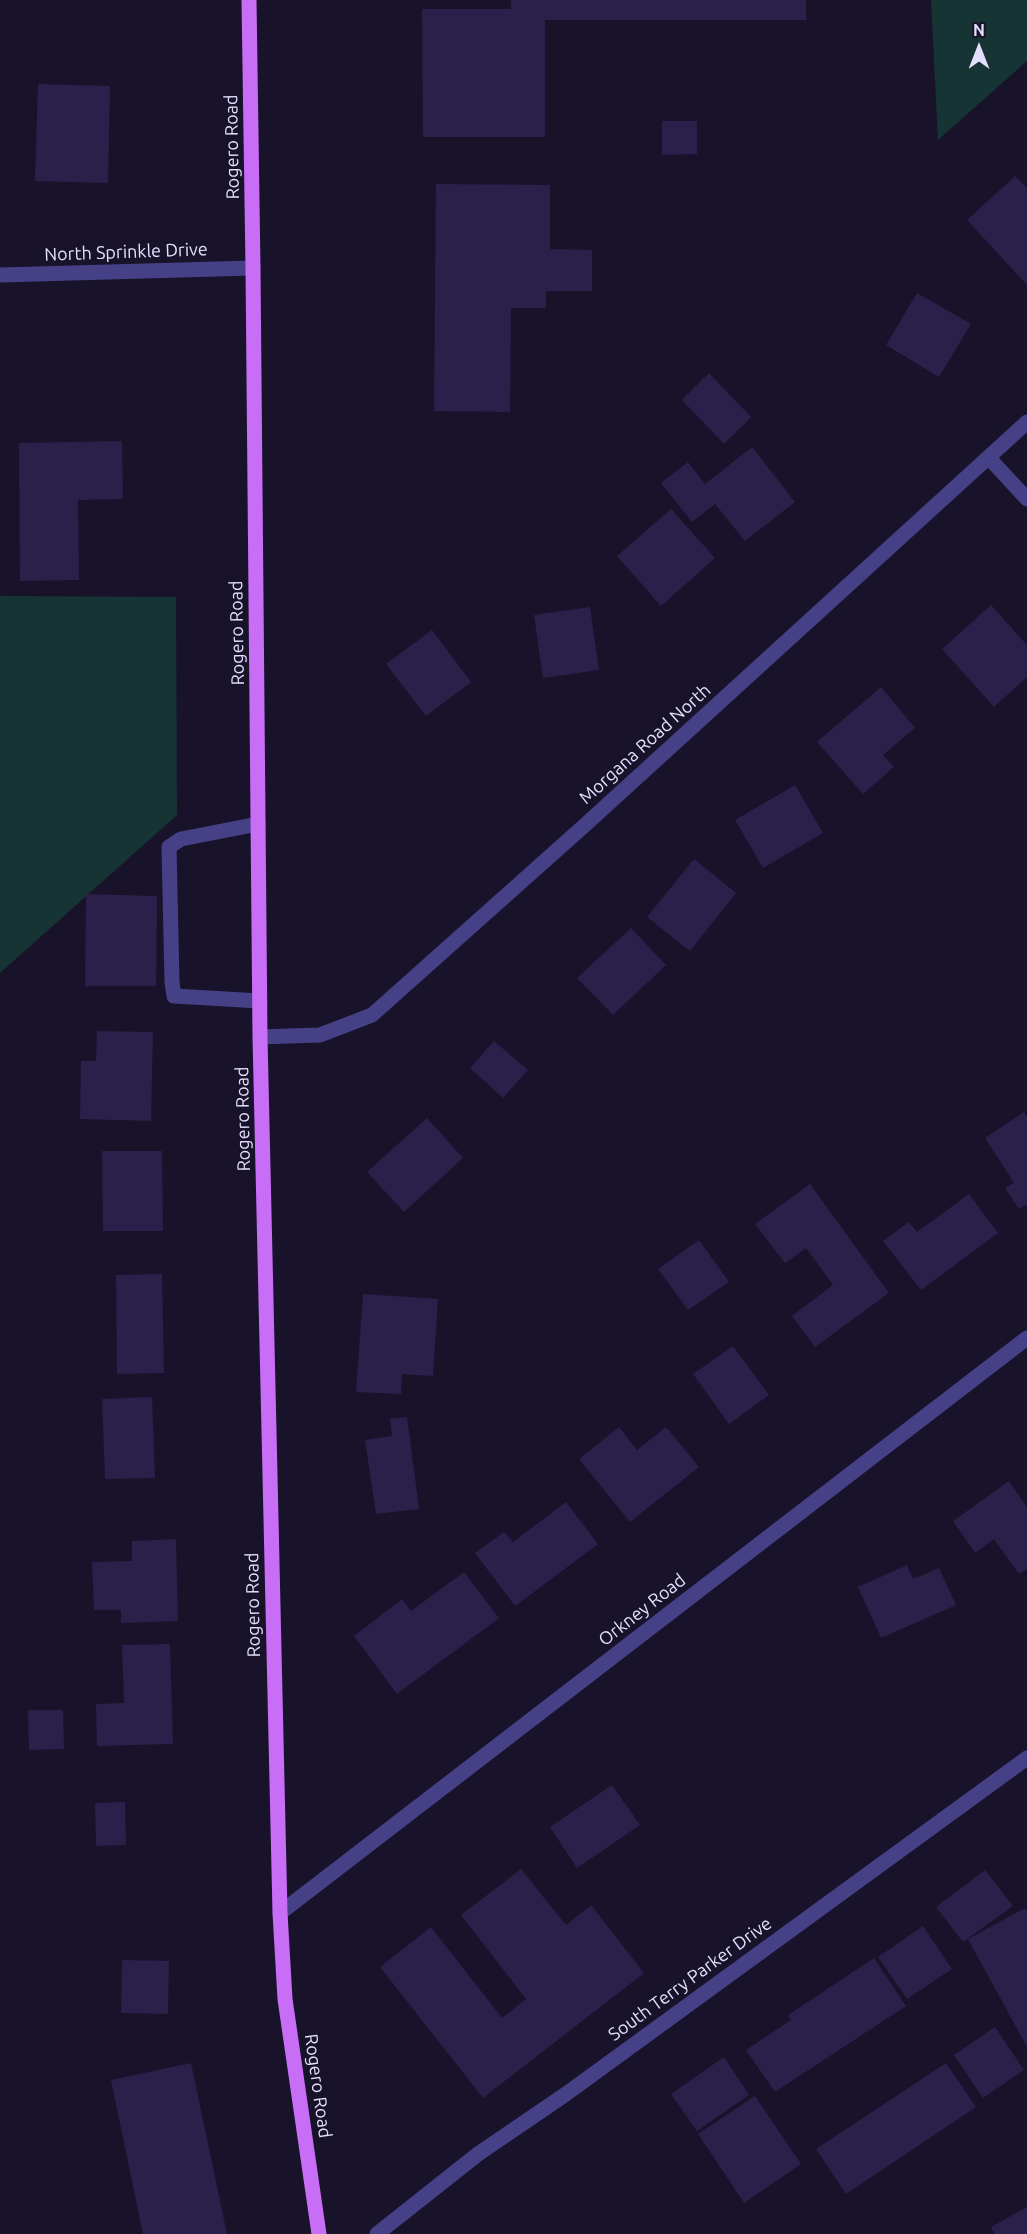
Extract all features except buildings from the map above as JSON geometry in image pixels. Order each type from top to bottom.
[{"type":"main road","name":"Rogero Road","points":[[249,0],[260,1037],[280,1913],[285,1999],[319,2234]]},
{"type":"street","name":"North Sprinkle Drive","points":[[0,275],[253,268]]},
{"type":"street","name":"Morgana Road North","points":[[260,1037],[320,1035],[372,1015],[1027,422]]},
{"type":"street","points":[[989,458],[1027,500]]},
{"type":"street","points":[[258,824],[181,839],[169,847],[174,996],[260,1000]]},
{"type":"street","name":"Orkney Road","points":[[280,1913],[1027,1338]]},
{"type":"street","name":"South Terry Parker Drive","points":[[377,2234],[478,2154],[575,2087],[1027,1758]]},
{"type":"green space","points":[[931,0],[1027,0],[1027,61],[938,140]]},
{"type":"green space","points":[[0,596],[176,597],[177,815],[0,973]]}]
